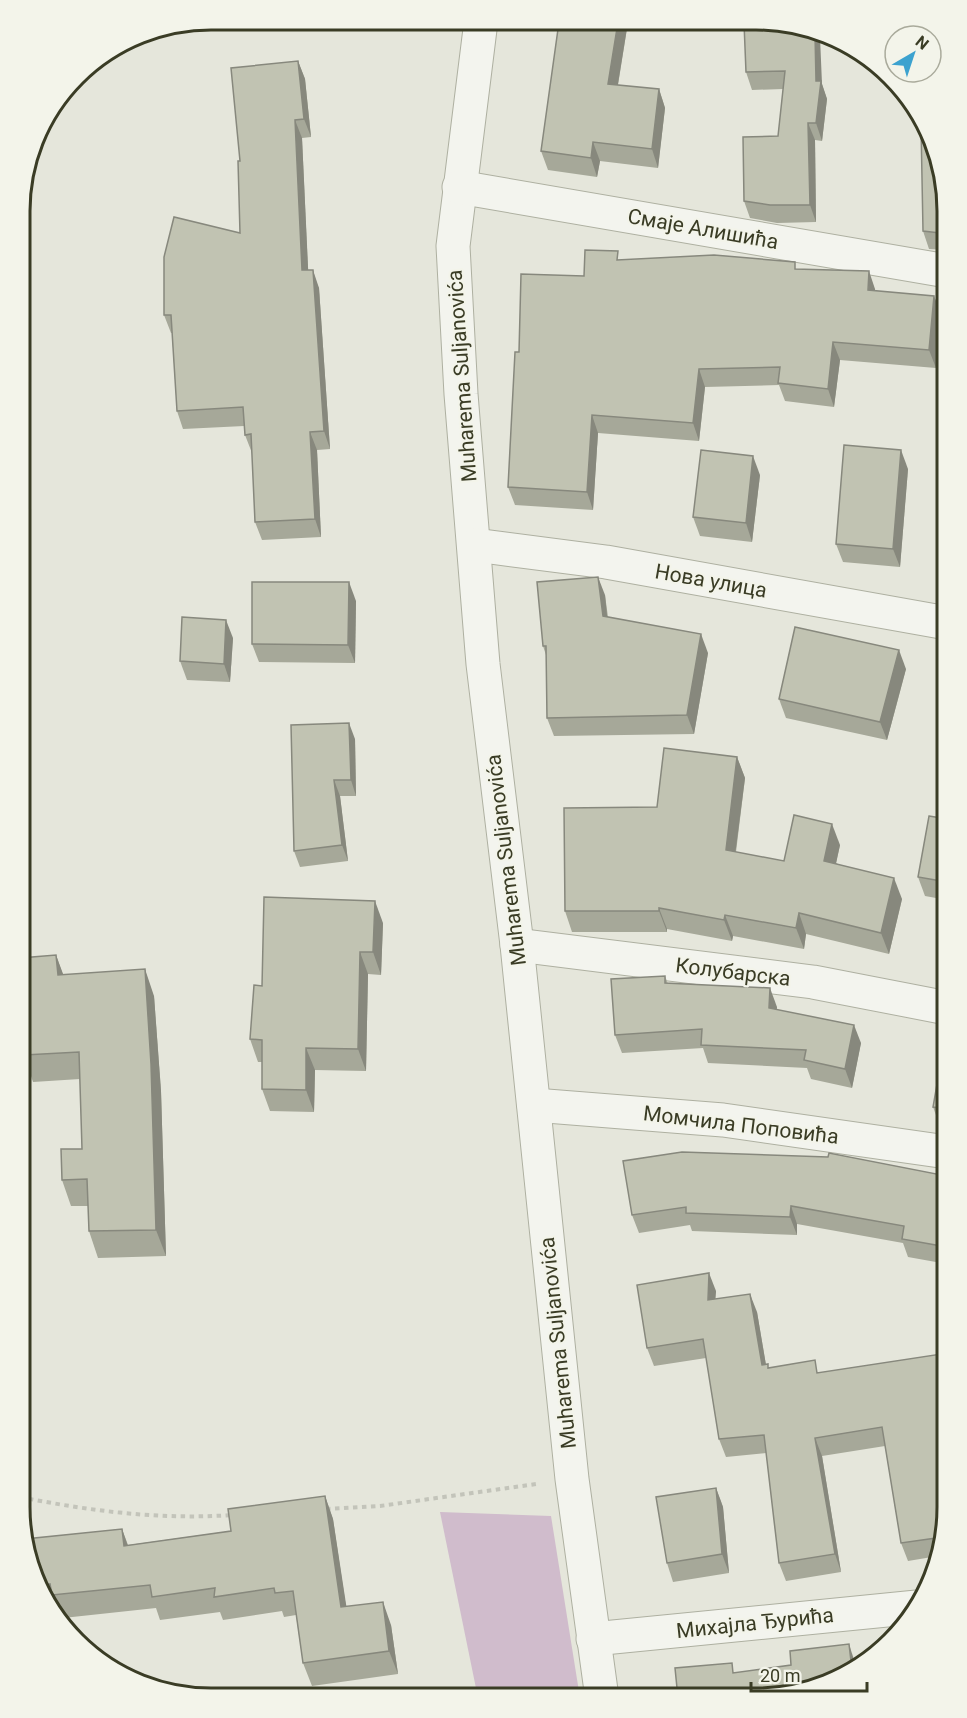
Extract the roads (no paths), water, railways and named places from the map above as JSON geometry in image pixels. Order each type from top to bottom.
[{"type":"street","name":"Muharema Suljanovića","points":[[480,30],[453,246],[461,394],[483,664],[517,945],[572,1479],[600,1688]]},
{"type":"street","name":"Смаје Алишића","points":[[459,187],[937,269]]},
{"type":"street","name":"Нова улица","points":[[475,545],[606,562],[937,621]]},
{"type":"street","name":"Колубарска","points":[[517,945],[813,982],[937,1006]]},
{"type":"street","name":"Момчила Поповића","points":[[534,1105],[723,1120],[937,1151]]},
{"type":"street","name":"Михајла Ђурића","points":[[593,1639],[906,1608]]}]
